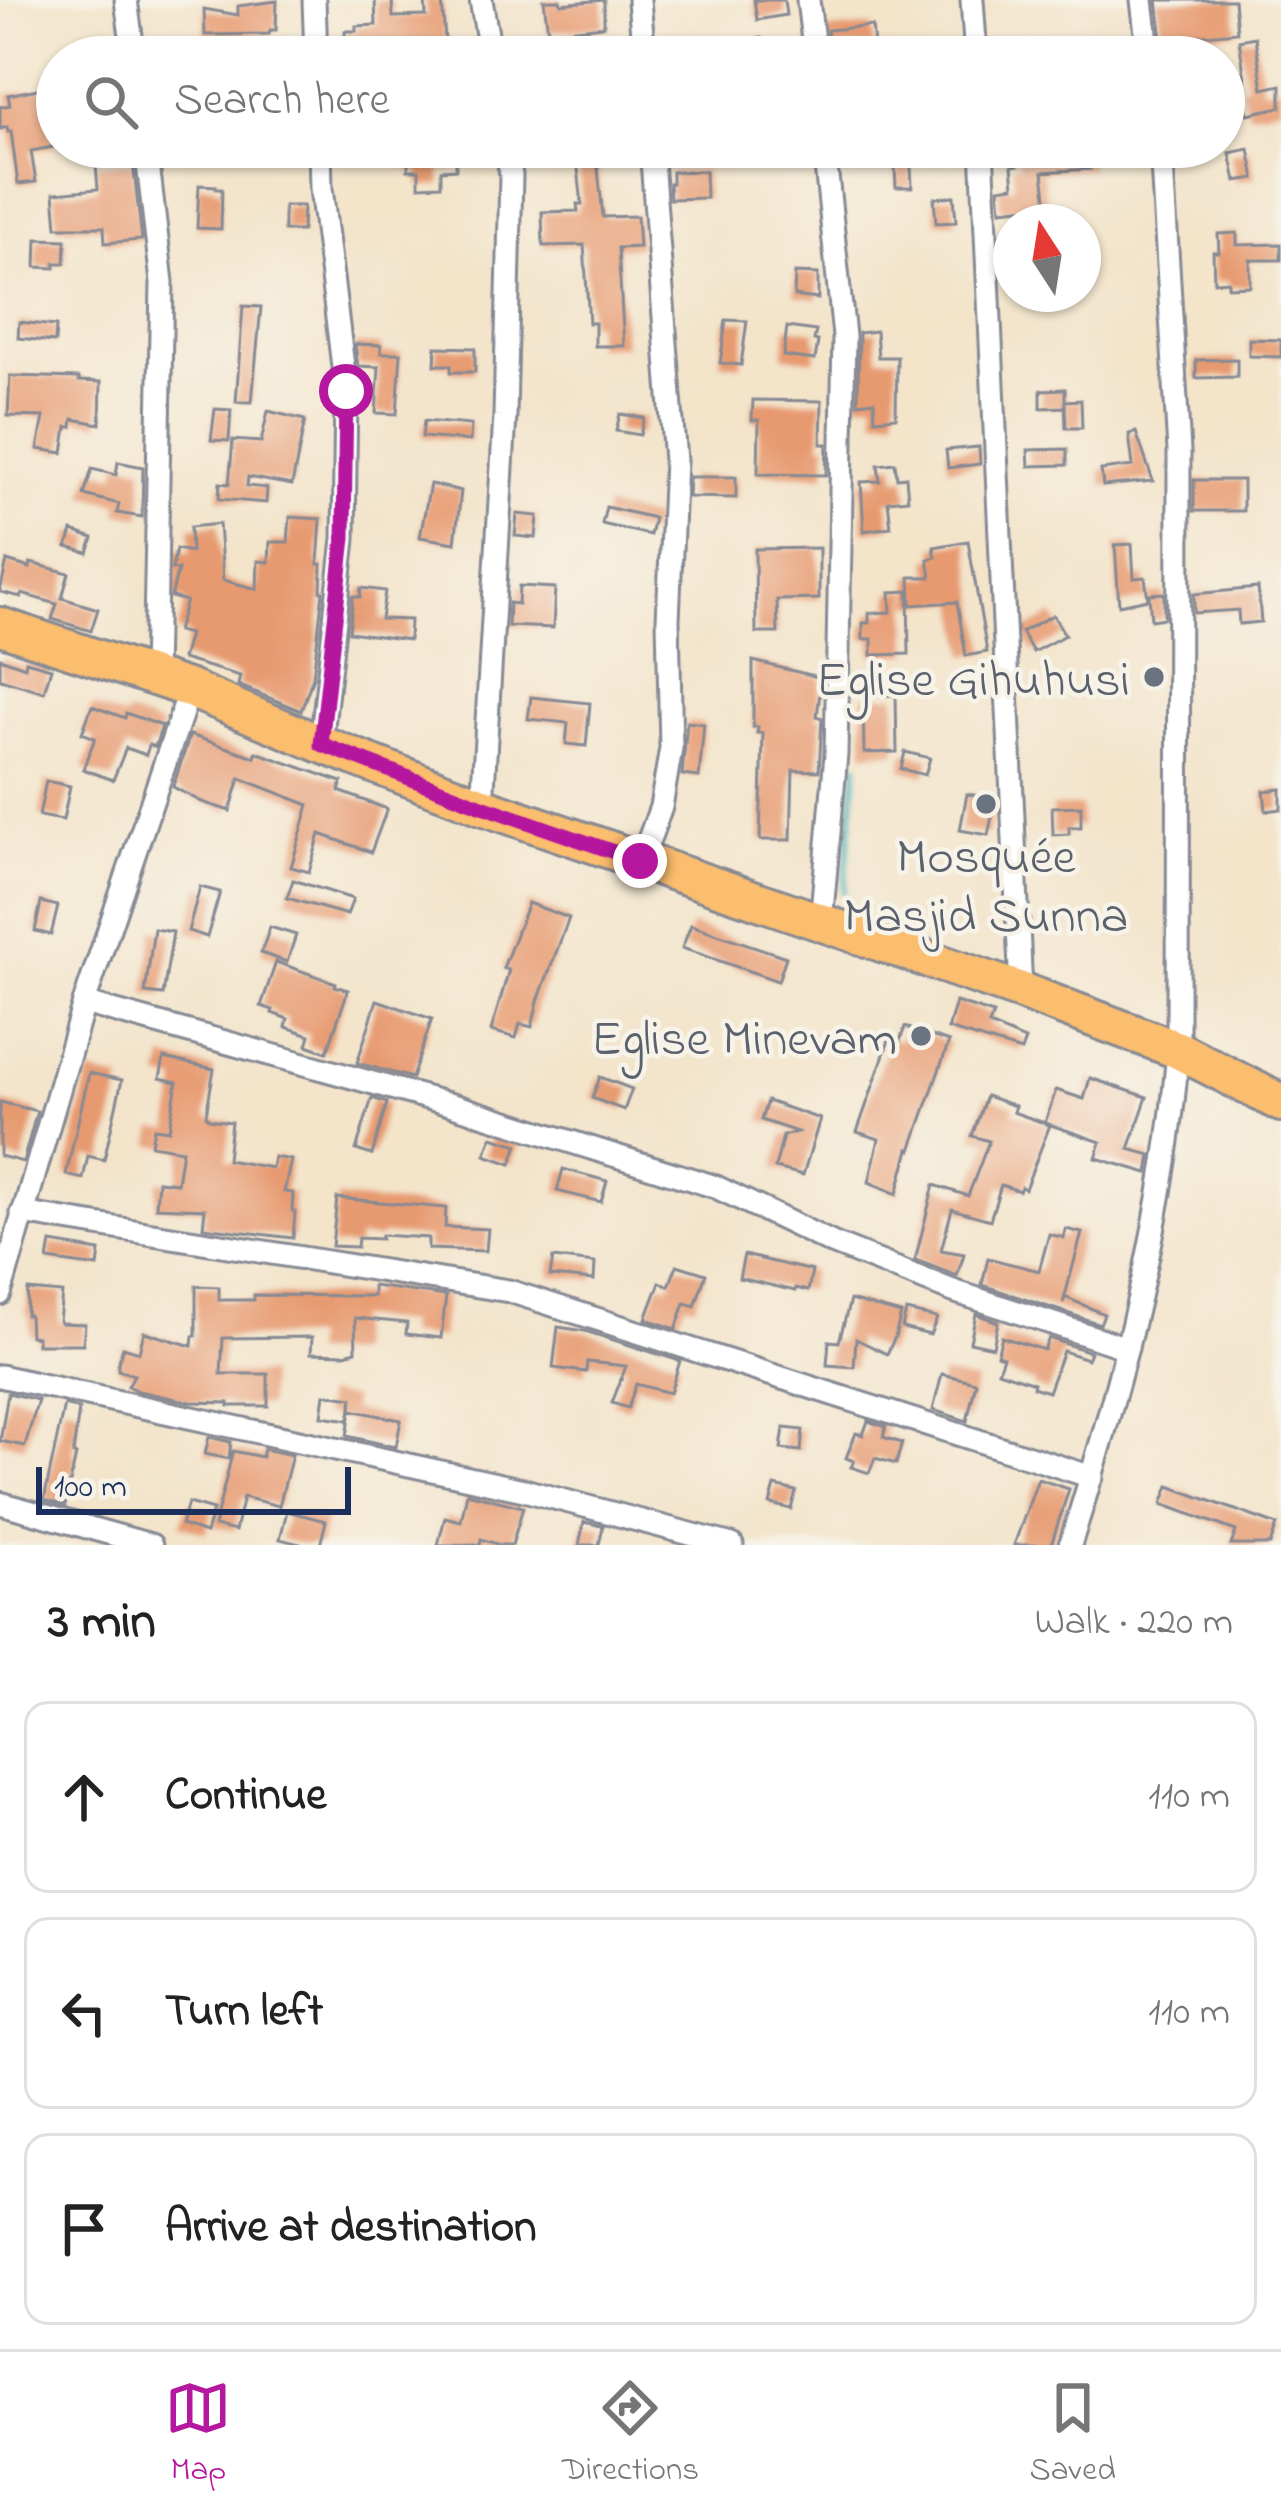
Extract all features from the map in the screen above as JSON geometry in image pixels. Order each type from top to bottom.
[{"type":"main road","points":[[0,626],[190,689],[482,806],[1021,991],[1178,1050],[1281,1103]]},
{"type":"street","points":[[126,0],[131,36]]},
{"type":"street","points":[[314,0],[315,36]]},
{"type":"street","points":[[481,0],[487,36]]},
{"type":"street","points":[[639,0],[642,36]]},
{"type":"street","points":[[808,0],[812,36]]},
{"type":"street","points":[[972,0],[975,36]]},
{"type":"street","points":[[1142,0],[1146,36]]},
{"type":"street","points":[[148,168],[162,282],[154,678]]},
{"type":"street","points":[[321,168],[346,391],[344,538],[321,744]]},
{"type":"street","points":[[482,806],[505,416],[510,168]]},
{"type":"street","points":[[640,861],[661,807],[671,748],[668,620],[675,461],[653,168]]},
{"type":"street","points":[[821,923],[836,754],[844,336],[826,168]]},
{"type":"street","points":[[984,168],[1021,991]]},
{"type":"street","points":[[1070,1545],[1127,1348],[1172,1129],[1178,1050],[1179,451],[1162,168]]},
{"type":"street","points":[[0,1294],[84,1003],[190,689]]},
{"type":"street","points":[[84,1003],[456,1106],[716,1187],[832,1243],[913,1275],[1127,1348]]},
{"type":"street","points":[[22,1213],[508,1292],[1092,1477]]},
{"type":"street","points":[[0,1376],[524,1490],[732,1545]]},
{"type":"street","points":[[0,1504],[151,1545]]},
{"type":"building","points":[[375,0],[392,0],[393,17],[426,16],[425,0],[442,0],[445,36],[345,36],[345,31],[356,31],[356,26],[376,25]]},
{"type":"building","points":[[544,0],[560,0],[561,4],[604,0],[604,26],[548,32]]},
{"type":"building","points":[[754,0],[784,0],[786,15],[757,20]]},
{"type":"building","points":[[1157,0],[1234,0],[1237,32],[1162,36]]},
{"type":"building","points":[[277,1],[276,30],[269,34],[205,35],[204,9],[238,15],[238,6]]},
{"type":"building","points":[[872,26],[873,36],[828,36],[827,30]]},
{"type":"building","points":[[1255,37],[1263,89],[1281,85],[1281,107],[1248,114],[1245,39]]},
{"type":"building","points":[[36,89],[36,150],[31,151],[36,182],[18,184],[11,131],[0,129],[0,107],[10,105],[8,95]]},
{"type":"building","points":[[1249,149],[1255,178],[1236,181],[1233,168],[1245,168],[1245,150]]},
{"type":"building","points":[[96,168],[134,168],[142,240],[105,243],[104,227],[57,227],[54,193],[98,189]]},
{"type":"building","points":[[456,168],[441,170],[441,185],[419,186],[419,170],[408,170]]},
{"type":"building","points":[[578,168],[598,168],[603,217],[637,216],[639,247],[618,248],[624,346],[595,346],[584,245],[543,246],[542,212],[578,211],[577,204],[582,204]]},
{"type":"building","points":[[895,168],[911,168],[912,187],[896,187]]},
{"type":"building","points":[[1012,168],[1090,168],[1043,172],[1047,204],[1000,204],[999,188],[1014,186]]},
{"type":"building","points":[[705,171],[706,198],[670,199],[672,172]]},
{"type":"building","points":[[199,185],[222,189],[221,229],[197,228]]},
{"type":"building","points":[[954,196],[956,222],[936,223],[934,198]]},
{"type":"building","points":[[284,206],[303,206],[302,231],[284,231]]},
{"type":"building","points":[[1237,233],[1237,245],[1281,244],[1281,260],[1250,260],[1250,286],[1228,287],[1228,281],[1214,282],[1213,252],[1219,252],[1218,234]]},
{"type":"building","points":[[37,239],[66,240],[65,263],[36,267]]},
{"type":"building","points":[[795,273],[818,274],[818,299],[794,296]]},
{"type":"building","points":[[243,306],[261,307],[252,402],[236,402]]},
{"type":"building","points":[[726,320],[747,321],[741,365],[720,363]]},
{"type":"building","points":[[19,322],[56,326],[55,342],[18,338]]},
{"type":"building","points":[[787,327],[816,331],[815,360],[783,356]]},
{"type":"building","points":[[876,331],[878,357],[897,357],[896,417],[875,419],[874,401],[858,403],[859,333]]},
{"type":"building","points":[[1249,339],[1281,340],[1281,357],[1249,356]]},
{"type":"building","points":[[355,344],[381,345],[381,353],[401,353],[397,414],[376,413],[379,367],[358,366]]},
{"type":"building","points":[[436,347],[475,348],[475,372],[451,372],[451,365],[435,365]]},
{"type":"building","points":[[1237,359],[1237,377],[1196,378],[1196,360]]},
{"type":"building","points":[[10,376],[101,382],[100,424],[73,419],[63,453],[38,449],[44,417],[8,416]]},
{"type":"building","points":[[1065,389],[1065,401],[1081,400],[1082,428],[1066,428],[1065,402],[1065,407],[1041,408],[1041,390]]},
{"type":"building","points":[[753,400],[822,401],[826,475],[758,474],[759,420],[752,420]]},
{"type":"building","points":[[215,409],[231,410],[229,441],[211,440]]},
{"type":"building","points":[[268,411],[305,420],[292,485],[248,477],[247,486],[267,488],[266,503],[219,499],[220,483],[229,484],[233,440],[261,442]]},
{"type":"building","points":[[620,414],[644,418],[640,435],[616,431]]},
{"type":"building","points":[[424,421],[471,425],[470,441],[422,437]]},
{"type":"building","points":[[1136,432],[1153,481],[1103,486],[1101,470],[1133,466],[1129,434]]},
{"type":"building","points":[[979,447],[980,464],[948,468],[946,450]]},
{"type":"building","points":[[1067,449],[1067,465],[1029,466],[1028,450]]},
{"type":"building","points":[[118,462],[143,467],[142,517],[117,513],[119,504],[84,495],[92,469],[116,475]]},
{"type":"building","points":[[895,463],[897,478],[906,477],[908,499],[888,501],[891,527],[864,531],[861,482],[880,481],[878,465]]},
{"type":"building","points":[[689,477],[736,477],[736,498],[688,497]]},
{"type":"building","points":[[1194,480],[1243,480],[1243,511],[1194,511]]},
{"type":"building","points":[[430,484],[461,491],[455,543],[420,537]]},
{"type":"building","points":[[606,507],[654,518],[650,535],[602,524]]},
{"type":"building","points":[[517,514],[538,516],[536,538],[515,536]]},
{"type":"building","points":[[290,517],[321,519],[318,564],[322,564],[323,591],[313,677],[301,711],[238,685],[240,676],[182,659],[189,634],[177,631],[186,601],[171,597],[178,570],[172,569],[176,549],[191,552],[190,527],[219,524],[223,580],[257,589],[258,561],[269,562],[270,542],[288,542]]},
{"type":"building","points":[[72,531],[93,538],[88,553],[67,547]]},
{"type":"building","points":[[968,541],[987,652],[966,656],[957,602],[911,605],[910,577],[931,577],[928,559],[936,557],[934,547]]},
{"type":"building","points":[[1132,544],[1134,578],[1145,577],[1148,599],[1119,605],[1115,545]]},
{"type":"building","points":[[819,548],[819,599],[777,600],[778,633],[756,633],[755,549]]},
{"type":"building","points":[[7,561],[69,573],[62,598],[98,609],[91,631],[52,619],[57,604],[0,592]]},
{"type":"building","points":[[519,586],[555,588],[553,628],[508,626],[509,603],[518,604]]},
{"type":"building","points":[[361,588],[385,591],[381,619],[410,620],[409,640],[349,632],[353,596],[360,597]]},
{"type":"building","points":[[1258,588],[1261,622],[1239,624],[1238,610],[1194,613],[1194,594]]},
{"type":"building","points":[[908,591],[909,654],[872,655],[872,639],[863,639],[863,623],[869,623],[869,613],[891,612],[890,592]]},
{"type":"building","points":[[1164,593],[1164,618],[1151,620],[1149,594]]},
{"type":"building","points":[[1053,615],[1065,635],[1033,652],[1021,632]]},
{"type":"building","points":[[0,658],[25,667],[26,661],[51,668],[44,692],[0,679]]},
{"type":"building","points":[[753,661],[822,678],[817,716],[822,718],[819,771],[793,770],[791,840],[760,840],[763,733],[753,727]]},
{"type":"building","points":[[896,695],[897,752],[864,753],[863,696]]},
{"type":"building","points":[[531,697],[590,703],[586,746],[566,744],[568,723],[528,719]]},
{"type":"building","points":[[92,706],[162,726],[155,747],[149,745],[146,755],[126,748],[113,780],[83,769],[95,738],[82,733]]},
{"type":"building","points":[[687,722],[704,724],[699,777],[682,775]]},
{"type":"building","points":[[190,735],[342,782],[339,791],[387,809],[371,852],[320,834],[309,872],[291,867],[309,805],[240,778],[230,811],[173,787]]},
{"type":"building","points":[[905,752],[930,758],[925,775],[901,769]]},
{"type":"building","points":[[46,781],[70,786],[63,820],[39,816]]},
{"type":"building","points":[[1281,789],[1281,809],[1266,811],[1264,791]]},
{"type":"building","points":[[967,794],[996,799],[988,835],[960,830]]},
{"type":"building","points":[[1081,806],[1081,827],[1053,835],[1052,807]]},
{"type":"building","points":[[293,880],[353,899],[347,915],[287,898]]},
{"type":"building","points":[[200,887],[220,892],[207,937],[188,931]]},
{"type":"building","points":[[41,902],[58,906],[51,935],[35,931]]},
{"type":"building","points":[[528,903],[569,918],[532,1027],[520,1024],[516,1038],[491,1031],[509,970],[503,968]]},
{"type":"building","points":[[691,925],[786,957],[778,981],[682,948]]},
{"type":"building","points":[[270,927],[296,935],[287,962],[261,953]]},
{"type":"building","points":[[154,929],[173,932],[163,995],[145,993]]},
{"type":"building","points":[[276,962],[348,990],[327,1052],[307,1045],[310,1035],[286,1027],[288,1019],[261,1006]]},
{"type":"building","points":[[377,1000],[432,1019],[412,1078],[357,1063]]},
{"type":"building","points":[[956,1002],[993,1014],[989,1025],[1025,1040],[1021,1051],[948,1029]]},
{"type":"building","points":[[905,1027],[949,1042],[897,1194],[869,1182],[879,1139],[857,1132],[890,1037],[900,1041]]},
{"type":"building","points":[[164,1058],[214,1069],[206,1115],[231,1122],[227,1160],[272,1168],[274,1157],[291,1160],[284,1192],[293,1193],[293,1238],[203,1227],[205,1209],[156,1207],[158,1181],[177,1183],[182,1150],[151,1145],[154,1128],[169,1130],[177,1082],[160,1078]]},
{"type":"building","points":[[89,1073],[122,1080],[104,1160],[88,1156],[83,1179],[66,1175]]},
{"type":"building","points":[[600,1077],[632,1089],[624,1110],[592,1098]]},
{"type":"building","points":[[1090,1078],[1147,1097],[1129,1149],[1151,1155],[1148,1173],[1096,1158],[1101,1142],[1045,1123],[1056,1090],[1084,1099]]},
{"type":"building","points":[[986,1096],[1050,1125],[1025,1189],[1001,1185],[990,1220],[952,1209],[941,1250],[964,1254],[957,1276],[915,1260],[934,1185],[968,1196],[989,1141],[972,1136]]},
{"type":"building","points":[[372,1098],[387,1103],[372,1155],[356,1150]]},
{"type":"building","points":[[767,1101],[820,1119],[803,1175],[775,1168],[783,1136],[797,1132],[761,1120]]},
{"type":"building","points":[[0,1102],[37,1111],[23,1162],[0,1156]]},
{"type":"building","points":[[492,1137],[518,1145],[511,1164],[485,1155]]},
{"type":"building","points":[[563,1169],[607,1181],[601,1202],[557,1191]]},
{"type":"building","points":[[337,1198],[446,1208],[445,1227],[488,1229],[486,1251],[428,1249],[428,1238],[381,1235],[381,1239],[358,1238],[357,1247],[332,1246]]},
{"type":"building","points":[[1066,1229],[1082,1233],[1063,1303],[1065,1297],[1104,1314],[1100,1324],[982,1285],[988,1258],[1039,1271],[1049,1234],[1064,1238]]},
{"type":"building","points":[[51,1243],[100,1251],[98,1267],[48,1260]]},
{"type":"building","points":[[744,1255],[812,1271],[808,1291],[739,1278]]},
{"type":"building","points":[[553,1258],[595,1263],[594,1280],[550,1276]]},
{"type":"building","points":[[677,1265],[706,1274],[695,1306],[685,1303],[676,1329],[646,1319],[660,1282],[669,1286]]},
{"type":"building","points":[[196,1286],[219,1287],[219,1300],[254,1300],[254,1295],[373,1296],[373,1286],[446,1296],[441,1338],[406,1334],[407,1323],[355,1318],[356,1351],[345,1354],[311,1353],[312,1337],[223,1338],[221,1374],[268,1374],[268,1406],[191,1402],[128,1386],[134,1375],[118,1370],[118,1363],[123,1347],[139,1352],[144,1332],[192,1346]]},
{"type":"building","points":[[28,1290],[62,1293],[59,1321],[85,1324],[83,1344],[37,1344],[37,1337],[30,1336],[26,1315]]},
{"type":"building","points":[[850,1300],[901,1314],[895,1337],[887,1354],[856,1339],[854,1367],[827,1365],[829,1341],[839,1342]]},
{"type":"building","points":[[906,1311],[937,1318],[930,1335],[902,1328]]},
{"type":"building","points":[[976,1314],[998,1322],[993,1347],[970,1342]]},
{"type":"building","points":[[558,1327],[680,1361],[670,1393],[636,1384],[628,1408],[612,1403],[626,1366],[587,1362],[586,1372],[553,1368]]},
{"type":"building","points":[[1002,1337],[1044,1350],[1049,1338],[1090,1352],[1087,1359],[1063,1351],[1048,1392],[998,1371]]},
{"type":"building","points":[[942,1374],[976,1382],[967,1421],[933,1410]]},
{"type":"building","points":[[8,1393],[38,1400],[25,1446],[0,1441]]},
{"type":"building","points":[[325,1394],[353,1398],[349,1420],[322,1416]]},
{"type":"building","points":[[64,1405],[79,1409],[76,1455],[65,1506],[44,1500]]},
{"type":"building","points":[[351,1410],[401,1420],[396,1447],[347,1436]]},
{"type":"building","points":[[868,1421],[886,1427],[883,1437],[902,1443],[896,1464],[875,1458],[869,1473],[851,1467],[854,1461],[846,1458],[856,1433],[863,1435]]},
{"type":"building","points":[[784,1428],[803,1430],[801,1451],[781,1449]]},
{"type":"building","points":[[209,1437],[231,1442],[229,1459],[205,1454]]},
{"type":"building","points":[[264,1449],[292,1455],[279,1506],[243,1497],[235,1531],[214,1526],[233,1451],[262,1457]]},
{"type":"building","points":[[1038,1479],[1069,1489],[1051,1545],[1014,1545]]},
{"type":"building","points":[[775,1486],[796,1491],[791,1509],[770,1504]]},
{"type":"building","points":[[1169,1486],[1277,1525],[1270,1545],[1231,1545],[1236,1531],[1162,1504]]},
{"type":"building","points":[[467,1493],[523,1507],[512,1545],[481,1539],[480,1545],[438,1545],[445,1517],[461,1521]]},
{"type":"building","points":[[188,1503],[213,1510],[206,1533],[181,1525]]},
{"type":"building","points":[[287,1511],[326,1521],[320,1545],[280,1539]]},
{"type":"building","points":[[584,1522],[603,1526],[599,1545],[579,1545]]},
{"type":"waterway","points":[[844,892],[857,765]]},
{"type":"place","name":"Eglise Gihuhusi","points":[[1154,677]]},
{"type":"place","name":"Mosquée Masjid Sunna","points":[[986,804]]},
{"type":"place","name":"Eglise Minevam","points":[[921,1036]]},
{"type":"route","points":[[346,391],[344,538],[321,744],[640,861]]}]
